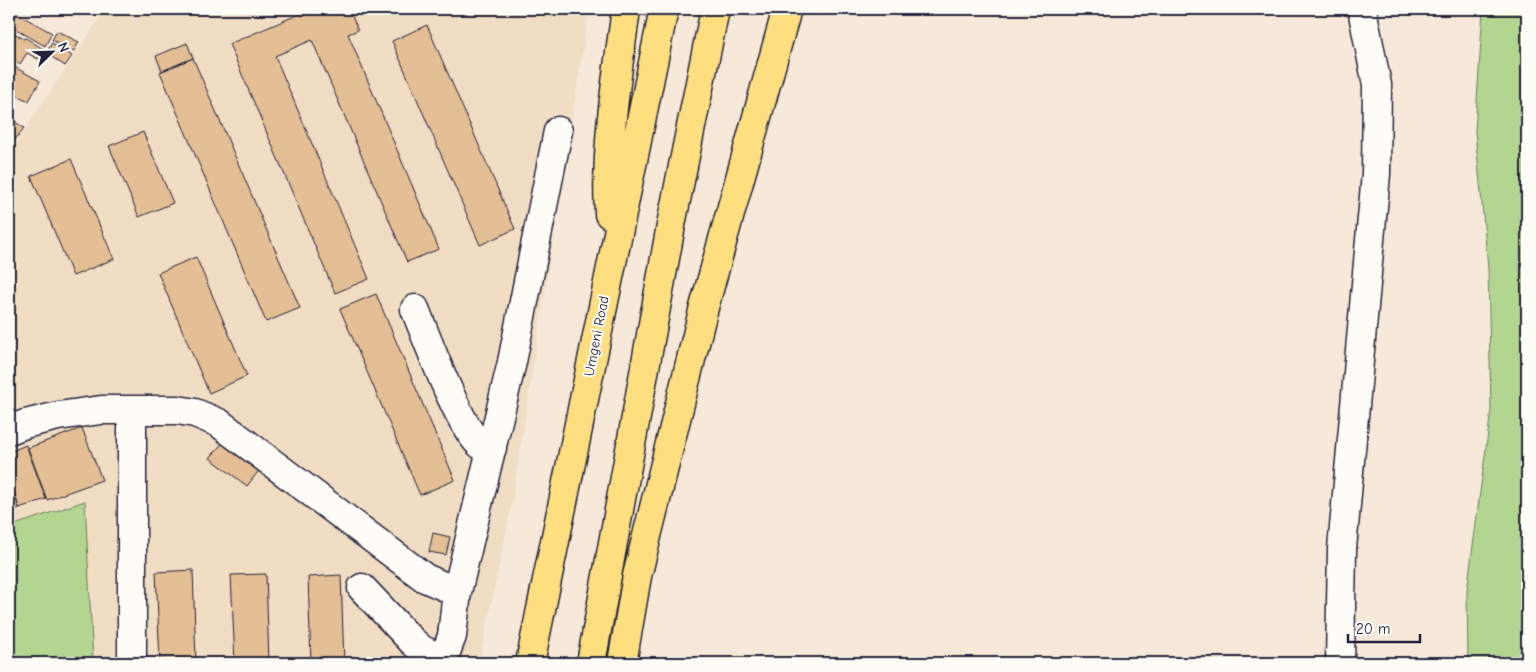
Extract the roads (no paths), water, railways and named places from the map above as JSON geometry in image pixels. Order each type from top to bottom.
[{"type":"highway","points":[[612,258],[608,194],[611,126],[626,9]]},
{"type":"highway","name":"Umgeni Road","points":[[530,663],[664,9]]},
{"type":"highway","points":[[591,663],[672,220],[715,9]]},
{"type":"highway","points":[[622,663],[637,576],[703,311],[787,9]]},
{"type":"street","points":[[1340,663],[1342,549],[1376,174],[1377,85],[1362,9]]},
{"type":"street","points":[[362,588],[410,640],[443,662],[452,636],[457,592],[512,362],[558,131]]},
{"type":"street","points":[[414,309],[469,431],[481,445],[492,448]]},
{"type":"street","points":[[9,430],[58,416],[101,410],[178,410],[195,413],[219,423],[426,578],[457,592]]},
{"type":"street","points":[[132,410],[132,663]]}]
